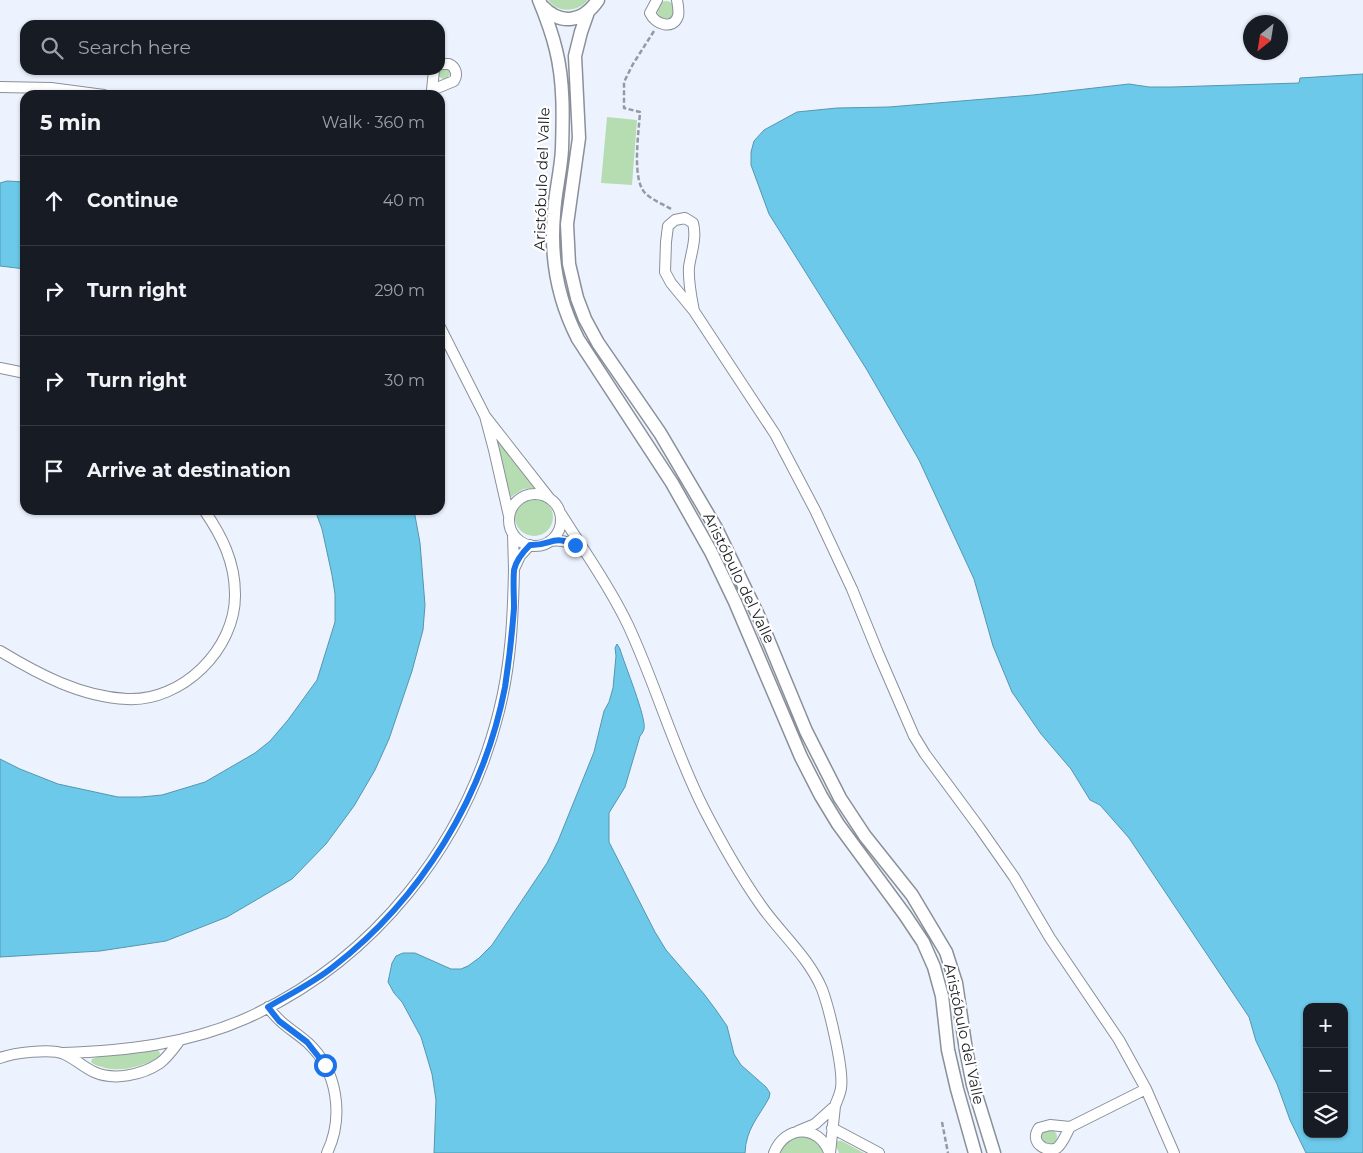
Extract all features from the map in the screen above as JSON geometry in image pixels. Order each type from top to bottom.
[{"type":"street","points":[[540,2],[549,13],[557,18],[568,20],[578,18],[588,12],[598,0]]},
{"type":"street","points":[[657,0],[650,13],[652,18],[659,24],[665,25],[672,24],[679,14],[677,0]]},
{"type":"street","name":"Aristóbulo del Valle","points":[[540,2],[550,26],[557,52],[560,78],[562,148],[552,232],[559,292],[568,319],[578,339],[672,483],[711,552],[739,610],[801,757],[821,796],[854,848],[923,942],[934,967],[942,996],[948,1050],[975,1153]]},
{"type":"street","name":"Aristóbulo del Valle","points":[[588,12],[575,56],[578,138],[567,224],[569,264],[577,298],[585,319],[598,343],[660,433],[716,528],[758,615],[810,738],[840,798],[865,836],[912,895],[946,952],[956,982],[973,1086],[994,1153]]},
{"type":"street","points":[[435,90],[448,85],[455,79],[456,71],[452,65],[445,63]]},
{"type":"street","points":[[430,90],[433,75]]},
{"type":"street","points":[[0,87],[66,90]]},
{"type":"street","points":[[694,311],[689,277],[695,231],[693,224],[684,218],[675,220],[668,226],[665,272],[671,284],[694,311],[775,434],[815,510],[852,588],[914,736],[1014,877],[1050,938],[1119,1040],[1146,1089],[1174,1153]]},
{"type":"street","points":[[445,337],[485,416],[557,508],[610,590],[627,623],[678,754],[704,809],[726,850],[760,904],[808,964],[822,989],[841,1074],[841,1087],[834,1106],[830,1153]]},
{"type":"street","points":[[0,368],[20,372]]},
{"type":"street","points":[[485,416],[509,516],[510,528],[513,534],[523,543],[530,545],[561,540],[586,553]]},
{"type":"street","points":[[509,516],[517,501],[525,496],[533,494],[542,495],[550,499]]},
{"type":"street","points":[[550,541],[559,529],[560,515],[557,508]]},
{"type":"street","points":[[0,651],[53,680],[111,697],[128,699],[147,697],[163,693],[183,684],[199,672],[224,639],[236,595],[227,549],[208,515]]},
{"type":"street","points":[[0,1058],[16,1053],[63,1053],[126,1049],[180,1040],[246,1018],[306,986],[332,968],[377,928],[417,883],[451,831],[467,800],[499,713],[509,661],[514,608],[513,534]]},
{"type":"street","points":[[514,569],[520,556],[530,545]]},
{"type":"street","points":[[268,1007],[279,1021],[307,1042],[316,1052],[332,1080],[336,1097],[336,1122],[335,1130],[326,1153]]},
{"type":"street","points":[[63,1053],[94,1072],[113,1076],[124,1075],[150,1068],[160,1063],[180,1040]]},
{"type":"street","points":[[1070,1127],[1146,1089]]},
{"type":"street","points":[[798,1132],[814,1124],[834,1106]]},
{"type":"street","points":[[832,1128],[879,1153]]},
{"type":"street","points":[[774,1153],[782,1139],[789,1134],[806,1131],[821,1139],[830,1153]]},
{"type":"path","points":[[659,24],[633,64],[624,82],[624,108],[640,112],[637,167],[638,180],[644,193],[684,218]]},
{"type":"path","points":[[942,1122],[948,1153]]},
{"type":"green space","points":[[548,0],[588,0],[579,7],[568,10],[557,8]]},
{"type":"green space","points":[[666,1],[672,4],[675,10],[672,16],[666,19],[660,16],[657,10],[660,4]]},
{"type":"green space","points":[[445,67],[450,71],[450,75],[446,79],[442,79],[438,75],[445,75]]},
{"type":"green space","points":[[607,117],[637,120],[632,185],[601,183]]},
{"type":"green space","points":[[496,437],[537,486],[535,488],[523,489],[511,497],[509,495],[494,438]]},
{"type":"green space","points":[[534,498],[548,503],[553,517],[548,531],[534,536],[520,531],[515,517],[520,503]]},
{"type":"green space","points":[[157,1049],[160,1053],[159,1058],[133,1068],[105,1068],[91,1062],[92,1059],[97,1057]]},
{"type":"green space","points":[[1046,1129],[1052,1129],[1057,1134],[1055,1143],[1046,1145],[1041,1140],[1041,1134]]},
{"type":"green space","points":[[799,1135],[814,1140],[823,1153],[779,1153],[785,1141]]},
{"type":"green space","points":[[837,1141],[842,1141],[864,1153],[839,1153],[835,1144]]},
{"type":"water","points":[[1363,74],[1363,1153],[1306,1153],[1290,1120],[1277,1084],[1256,1041],[1249,1017],[1129,838],[1100,805],[1090,800],[1071,769],[1041,734],[1012,692],[993,646],[974,579],[919,460],[867,370],[769,214],[751,165],[751,152],[754,141],[764,130],[797,112],[837,108],[889,107],[1033,95],[1129,84],[1149,87],[1172,87],[1299,83],[1300,78]]},
{"type":"water","points":[[7,181],[20,182],[20,268],[0,266],[0,183]]},
{"type":"water","points":[[317,515],[415,515],[420,543],[425,605],[423,630],[412,671],[389,739],[375,770],[354,806],[326,844],[292,879],[227,917],[166,941],[100,951],[0,957],[0,759],[58,784],[118,797],[141,797],[162,795],[205,782],[255,753],[270,741],[288,720],[317,680],[335,622],[335,594],[322,529]]},
{"type":"water","points":[[617,644],[639,703],[644,729],[640,736],[625,787],[609,813],[609,842],[666,950],[716,1010],[727,1026],[734,1054],[741,1065],[766,1087],[770,1093],[769,1098],[750,1130],[745,1153],[434,1153],[436,1100],[432,1074],[421,1037],[402,1002],[388,982],[392,963],[396,956],[403,953],[415,953],[451,969],[461,969],[479,958],[492,945],[547,863],[558,841],[594,752],[604,711],[609,702],[613,688],[615,648]]},
{"type":"route","points":[[325,1065],[307,1042],[279,1021],[268,1007],[306,986],[356,948],[398,906],[435,858],[467,800],[499,713],[509,661],[514,608],[514,569],[520,556],[530,545],[537,546],[550,541],[561,540],[575,545]]}]
